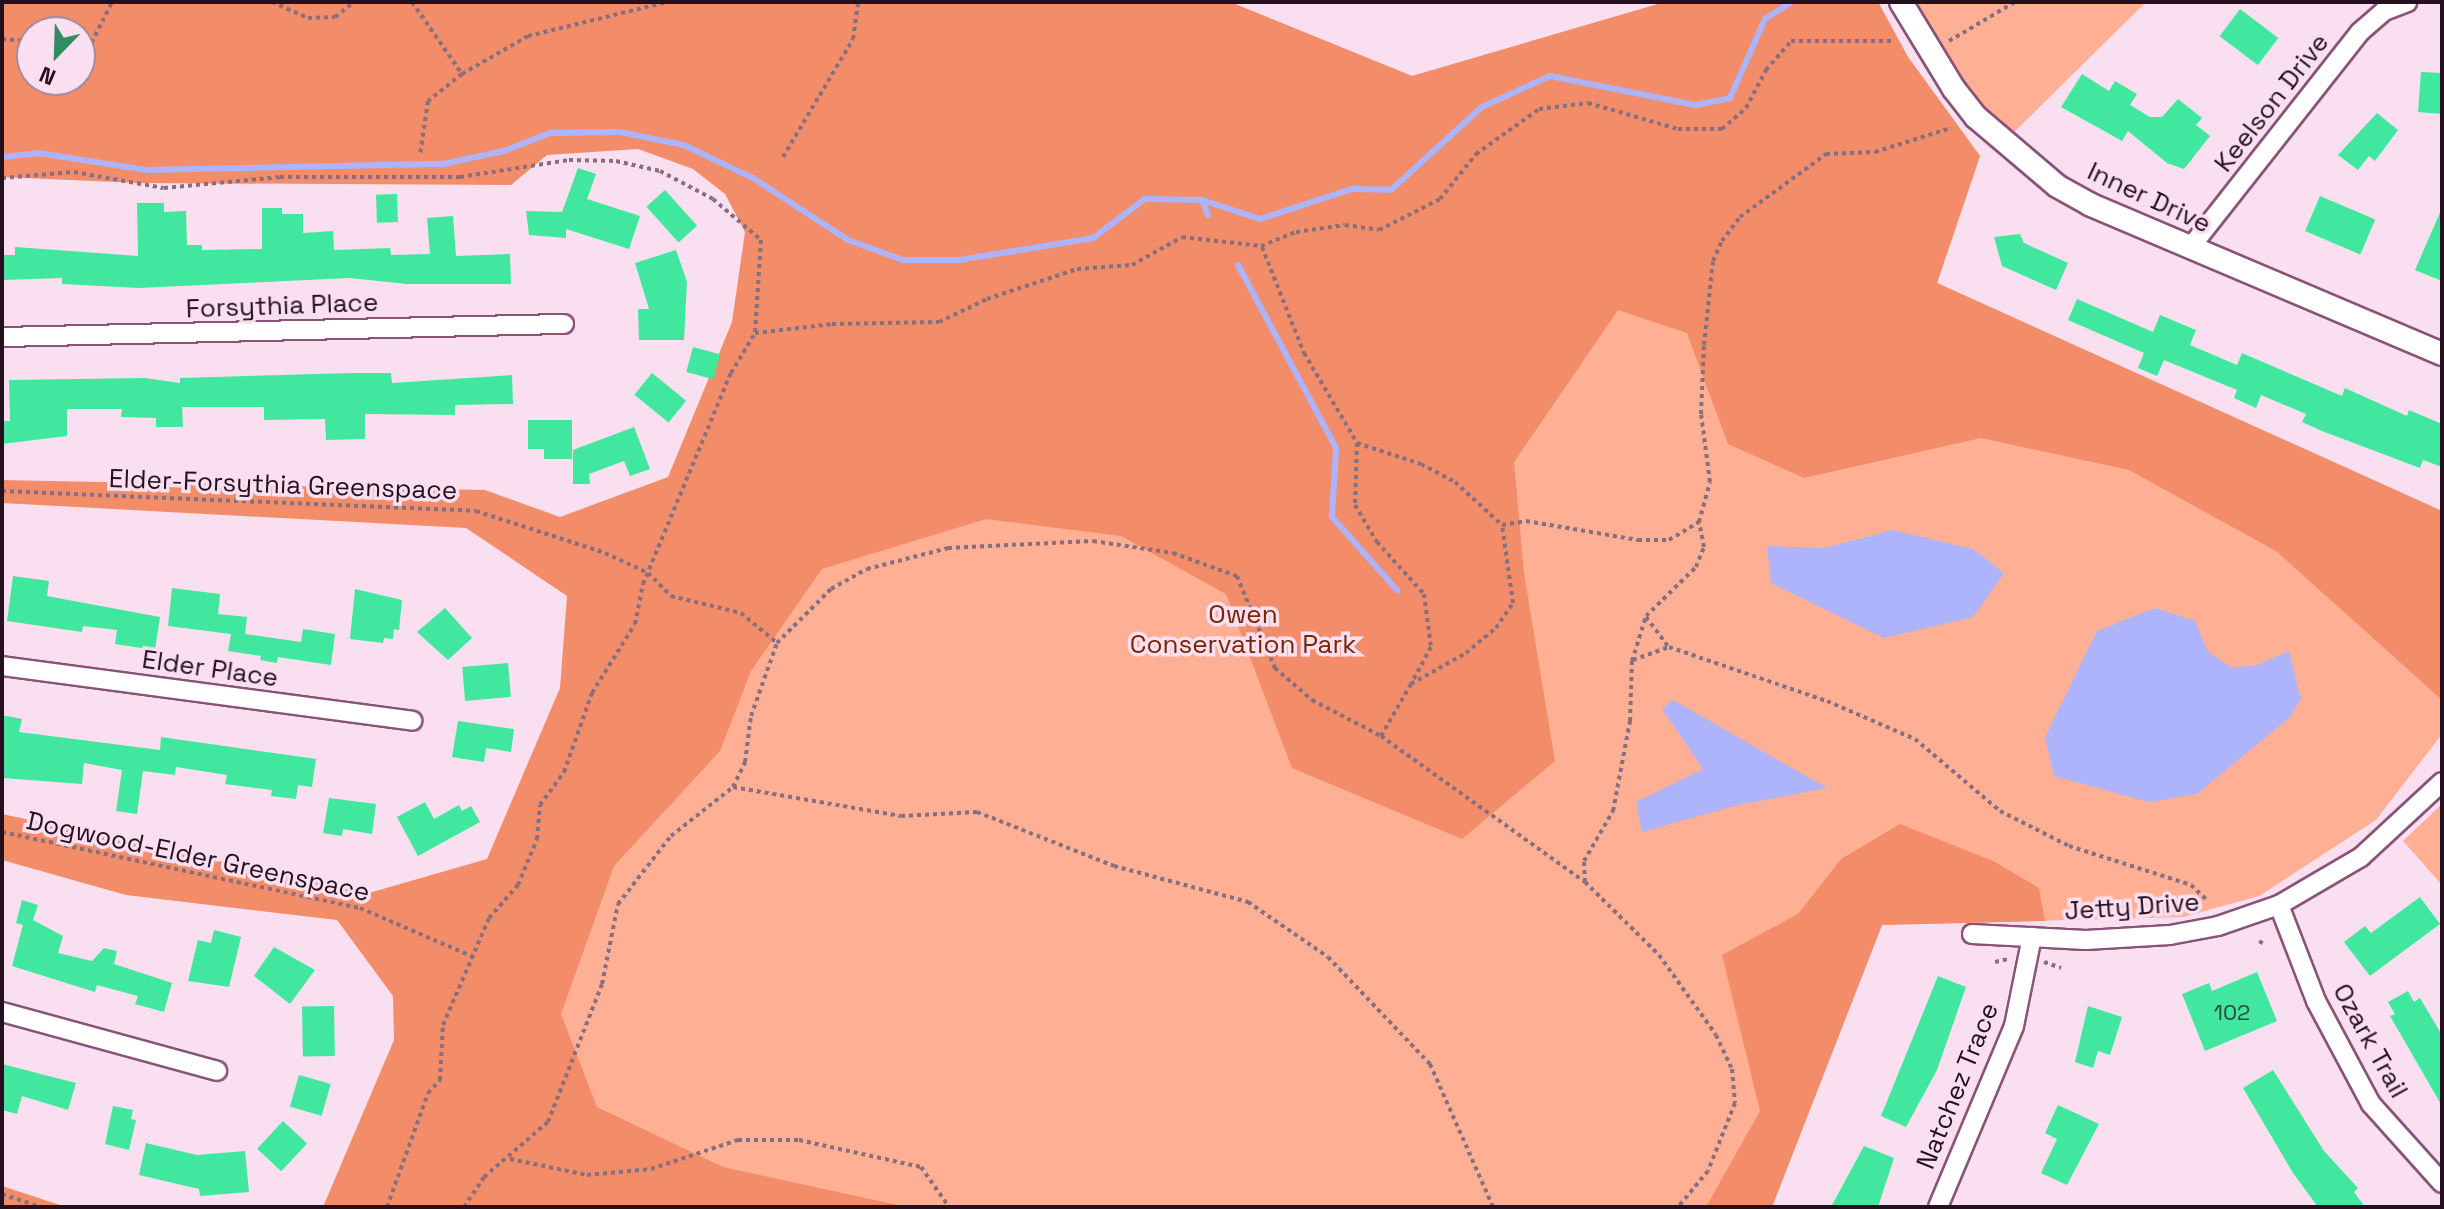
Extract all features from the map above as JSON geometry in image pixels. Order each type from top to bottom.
[{"type":"street","name":"Inner Drive","points":[[1901,2],[1930,52],[1976,117],[2046,177],[2091,205],[2442,354]]},
{"type":"street","name":"Keelson Drive","points":[[2190,248],[2360,32],[2384,11],[2407,2]]},
{"type":"street","name":"Forsythia Place","points":[[2,337],[564,324]]},
{"type":"street","name":"Elder Place","points":[[2,666],[412,721]]},
{"type":"street","name":"Jetty Drive","points":[[1972,934],[2032,937],[2170,935],[2279,905],[2371,850],[2442,782]]},
{"type":"street","name":"Ozark Trail","points":[[2279,905],[2316,1001],[2371,1104],[2442,1183]]},
{"type":"street","name":"Natchez Trace","points":[[1938,1207],[2014,1026],[2032,937]]},
{"type":"street","points":[[2,1012],[217,1071]]},
{"type":"path","points":[[96,34],[112,2]]},
{"type":"path","points":[[218,2],[246,2]]},
{"type":"path","points":[[272,2],[308,18],[335,17],[354,2]]},
{"type":"path","points":[[412,2],[462,74]]},
{"type":"path","points":[[420,155],[428,101],[462,74],[528,36],[667,2]]},
{"type":"path","points":[[783,157],[853,39],[858,2]]},
{"type":"path","points":[[1930,52],[2015,2]]},
{"type":"path","points":[[755,333],[832,324],[939,322],[987,299],[1077,269],[1132,265],[1182,237],[1261,246],[1296,232],[1333,226],[1379,230],[1440,199],[1476,154],[1539,109],[1588,103],[1678,129],[1722,129],[1746,108],[1766,70],[1791,41],[1893,41]]},
{"type":"path","points":[[1585,882],[1584,861],[1616,800],[1630,721],[1632,661],[1646,616],[1696,567],[1704,547],[1699,522],[1710,482],[1701,414],[1706,306],[1722,241],[1740,217],[1826,154],[1875,152],[1951,128]]},
{"type":"path","points":[[2,178],[74,172],[164,188],[280,177],[460,177],[569,160],[616,161],[660,171],[713,199],[761,240],[755,333],[731,373],[648,573],[635,624],[592,693],[564,772],[540,805],[537,839],[518,885],[489,918],[443,1025],[440,1080],[428,1093],[387,1207]]},
{"type":"path","points":[[1261,246],[1310,365],[1357,443],[1355,505],[1377,542],[1424,594],[1431,647],[1381,736]]},
{"type":"path","points":[[1357,443],[1421,464],[1455,482],[1502,525],[1513,603],[1496,628],[1466,653],[1411,684]]},
{"type":"path","name":"Elder-Forsythia Greenspace","points":[[2,491],[476,511],[648,573],[671,596],[741,613],[777,643]]},
{"type":"path","points":[[1502,525],[1526,521],[1638,540],[1669,540],[1699,522]]},
{"type":"path","points":[[464,1207],[484,1177],[509,1159],[548,1122],[602,984],[618,904],[671,836],[733,787],[745,762],[751,716],[777,643],[831,589],[867,569],[948,548],[1020,540],[1093,541],[1173,553],[1237,576],[1275,668],[1312,700],[1381,736],[1585,882],[1659,955],[1716,1035],[1732,1069],[1735,1103],[1708,1171],[1678,1207]]},
{"type":"path","points":[[1646,616],[1669,647],[1827,701],[1915,739],[2000,811],[2069,846],[2191,885],[2208,901]]},
{"type":"path","points":[[1632,661],[1669,647]]},
{"type":"path","points":[[733,787],[901,816],[977,812],[1114,866],[1248,902],[1328,957],[1430,1064],[1493,1207]]},
{"type":"path","name":"Dogwood-Elder Greenspace","points":[[2,832],[360,908],[474,957]]},
{"type":"path","points":[[2260,944],[2263,938]]},
{"type":"path","points":[[1995,962],[2002,958]]},
{"type":"path","points":[[509,1159],[587,1175],[651,1169],[738,1140],[799,1140],[921,1167],[949,1207]]},
{"type":"path","points":[[2,1194],[40,1207]]},
{"type":"green space","points":[[2,2],[1230,2],[1412,76],[1665,2],[1878,2],[1908,57],[1980,156],[1937,283],[2442,511],[2442,700],[2276,551],[2129,470],[1981,438],[1804,478],[1728,444],[1687,333],[1618,310],[1514,462],[1524,573],[1555,761],[1462,839],[1292,768],[1226,594],[1121,536],[986,519],[822,569],[751,671],[720,751],[614,866],[561,1014],[597,1107],[723,1167],[907,1207],[323,1207],[394,1040],[393,996],[337,920],[126,895],[2,860],[2,814],[369,893],[487,859],[560,688],[567,596],[466,528],[2,503],[2,480],[485,490],[560,517],[668,477],[732,322],[745,232],[725,194],[693,169],[638,149],[547,155],[511,185],[139,183],[2,177]]},
{"type":"green space","name":"Owen Conservation Park","points":[[885,2],[1230,2],[1412,76],[1665,2],[1878,2],[1908,57],[1980,156],[1937,283],[2442,511],[2442,734],[2376,820],[2259,896],[2183,917],[1882,925],[1772,1207],[363,1207]]},
{"type":"green space","points":[[1901,2],[2146,2],[2003,143]]},
{"type":"green space","points":[[2442,804],[2442,885],[2403,841]]},
{"type":"green space","points":[[1900,824],[1993,861],[2039,888],[2045,921],[1882,925],[1772,1207],[1706,1207],[1760,1111],[1722,955],[1798,914],[1841,859]]},
{"type":"green space","points":[[2,1186],[66,1207],[11,1207],[2,1204]]},
{"type":"water","points":[[1893,530],[1973,549],[2004,573],[1973,617],[1884,638],[1771,583],[1767,546],[1824,548]]},
{"type":"water","points":[[2155,608],[2195,621],[2208,652],[2231,667],[2255,666],[2289,651],[2301,699],[2290,717],[2197,794],[2149,802],[2054,776],[2045,737],[2097,631]]},
{"type":"water","points":[[1673,700],[1827,788],[1738,805],[1642,832],[1636,802],[1703,769],[1662,709]]},
{"type":"building","points":[[2240,9],[2278,38],[2258,65],[2220,36]]},
{"type":"building","points":[[2421,72],[2442,73],[2442,114],[2418,112]]},
{"type":"building","points":[[2082,74],[2109,91],[2115,81],[2137,94],[2130,105],[2150,117],[2162,117],[2178,99],[2202,118],[2196,125],[2210,136],[2184,169],[2167,163],[2128,131],[2122,141],[2061,107]]},
{"type":"building","points":[[2377,113],[2398,130],[2375,161],[2369,156],[2358,170],[2338,155]]},
{"type":"building","points":[[578,168],[596,174],[587,199],[640,216],[629,249],[566,229],[566,238],[529,235],[526,211],[562,212]]},
{"type":"building","points":[[665,190],[697,226],[679,242],[646,207]]},
{"type":"building","points":[[397,194],[398,222],[377,223],[376,195]]},
{"type":"building","points":[[2320,196],[2375,219],[2360,254],[2305,231]]},
{"type":"building","points":[[137,203],[164,203],[164,212],[186,211],[187,245],[202,245],[202,250],[262,249],[262,208],[282,208],[282,214],[303,214],[303,233],[333,231],[334,250],[390,248],[391,255],[430,254],[427,218],[453,216],[456,256],[510,254],[511,284],[407,284],[350,278],[139,288],[62,284],[62,278],[2,280],[2,255],[15,255],[15,247],[138,256]]},
{"type":"building","points":[[2442,208],[2442,281],[2415,270]]},
{"type":"building","points":[[2020,234],[2024,243],[2068,263],[2056,290],[2002,266],[1994,237]]},
{"type":"building","points":[[676,250],[687,282],[684,340],[639,340],[638,309],[649,309],[635,263]]},
{"type":"building","points":[[2077,299],[2153,332],[2160,315],[2196,330],[2190,345],[2237,365],[2242,353],[2342,396],[2345,388],[2407,416],[2409,410],[2442,424],[2442,467],[2423,460],[2420,468],[2322,431],[2302,422],[2306,414],[2261,395],[2256,408],[2234,398],[2237,390],[2164,360],[2157,376],[2138,368],[2144,353],[2068,320]]},
{"type":"building","points":[[693,347],[720,354],[713,379],[686,372]]},
{"type":"building","points":[[391,373],[392,383],[512,375],[513,404],[455,405],[455,415],[365,414],[365,439],[326,440],[325,419],[264,420],[264,407],[182,407],[183,427],[156,427],[156,418],[121,417],[122,409],[67,409],[67,436],[2,444],[2,421],[10,421],[9,380],[145,378],[180,383],[180,378]]},
{"type":"building","points":[[652,373],[686,401],[669,422],[634,395]]},
{"type":"building","points":[[528,420],[572,420],[572,459],[544,459],[544,449],[528,449]]},
{"type":"building","points":[[634,427],[650,469],[630,476],[624,461],[589,474],[590,484],[573,484],[573,450]]},
{"type":"building","points":[[13,576],[49,581],[47,596],[160,617],[155,650],[115,644],[117,630],[83,626],[82,632],[7,621]]},
{"type":"building","points":[[172,588],[220,594],[218,614],[247,617],[245,634],[301,642],[303,629],[335,634],[331,665],[278,657],[277,663],[260,660],[261,656],[228,651],[231,634],[168,626]]},
{"type":"building","points":[[355,589],[402,600],[399,630],[394,629],[393,639],[384,638],[383,643],[350,639]]},
{"type":"building","points":[[445,608],[472,638],[448,660],[417,632]]},
{"type":"building","points":[[508,663],[511,697],[465,701],[462,667]]},
{"type":"building","points":[[2,715],[22,719],[19,732],[160,750],[161,737],[316,759],[312,787],[298,785],[296,799],[271,796],[272,790],[225,784],[227,775],[176,767],[175,775],[143,771],[137,814],[116,811],[122,770],[84,763],[82,784],[2,778]]},
{"type":"building","points":[[458,721],[514,729],[511,752],[486,748],[484,762],[452,757]]},
{"type":"building","points":[[329,798],[376,804],[372,834],[343,829],[342,836],[323,833]]},
{"type":"building","points":[[425,802],[434,819],[459,805],[462,811],[471,806],[480,822],[418,856],[397,817]]},
{"type":"building","points":[[2420,897],[2440,924],[2370,976],[2344,942],[2365,926],[2371,933]]},
{"type":"building","points":[[22,900],[38,905],[33,920],[63,936],[58,953],[92,961],[104,948],[117,951],[114,964],[172,983],[164,1012],[135,1004],[138,996],[97,985],[95,992],[12,966],[23,925],[16,923]]},
{"type":"building","points":[[214,930],[241,937],[229,987],[188,981],[198,940],[211,943]]},
{"type":"building","points":[[274,947],[315,970],[290,1004],[254,976]]},
{"type":"building","points":[[2257,972],[2277,1021],[2205,1051],[2182,994],[2209,983],[2212,991]]},
{"type":"building","points":[[1938,976],[1966,987],[1937,1070],[1906,1127],[1881,1116]]},
{"type":"building","points":[[2408,991],[2414,1002],[2420,998],[2442,1035],[2442,1106],[2390,1016],[2395,1014],[2388,1002]]},
{"type":"building","points":[[334,1006],[335,1056],[303,1057],[302,1007]]},
{"type":"building","points":[[2088,1006],[2122,1017],[2110,1055],[2098,1051],[2093,1068],[2075,1062]]},
{"type":"building","points":[[2,1064],[76,1083],[68,1110],[22,1096],[17,1114],[2,1110]]},
{"type":"building","points":[[2273,1070],[2324,1151],[2358,1188],[2354,1192],[2365,1207],[2318,1207],[2293,1173],[2243,1088]]},
{"type":"building","points":[[299,1075],[331,1084],[322,1116],[290,1107]]},
{"type":"building","points":[[2058,1105],[2099,1124],[2067,1185],[2041,1173],[2057,1139],[2045,1133]]},
{"type":"building","points":[[113,1106],[133,1110],[131,1119],[136,1120],[129,1150],[105,1144]]},
{"type":"building","points":[[283,1121],[307,1144],[281,1171],[257,1149]]},
{"type":"building","points":[[146,1143],[197,1155],[245,1151],[249,1192],[200,1196],[199,1189],[139,1175]]},
{"type":"building","points":[[1864,1146],[1894,1158],[1878,1207],[1831,1207]]},
{"type":"waterway","points":[[2,157],[38,153],[146,170],[443,164],[504,151],[550,133],[620,132],[684,145],[753,178],[848,240],[903,260],[959,260],[1093,238],[1145,199],[1202,200],[1260,219],[1352,189],[1391,190],[1482,107],[1550,76],[1695,105],[1730,98],[1765,19],[1791,2]]},
{"type":"waterway","points":[[1202,200],[1208,215]]},
{"type":"waterway","points":[[1238,265],[1336,448],[1332,517],[1397,590]]}]
